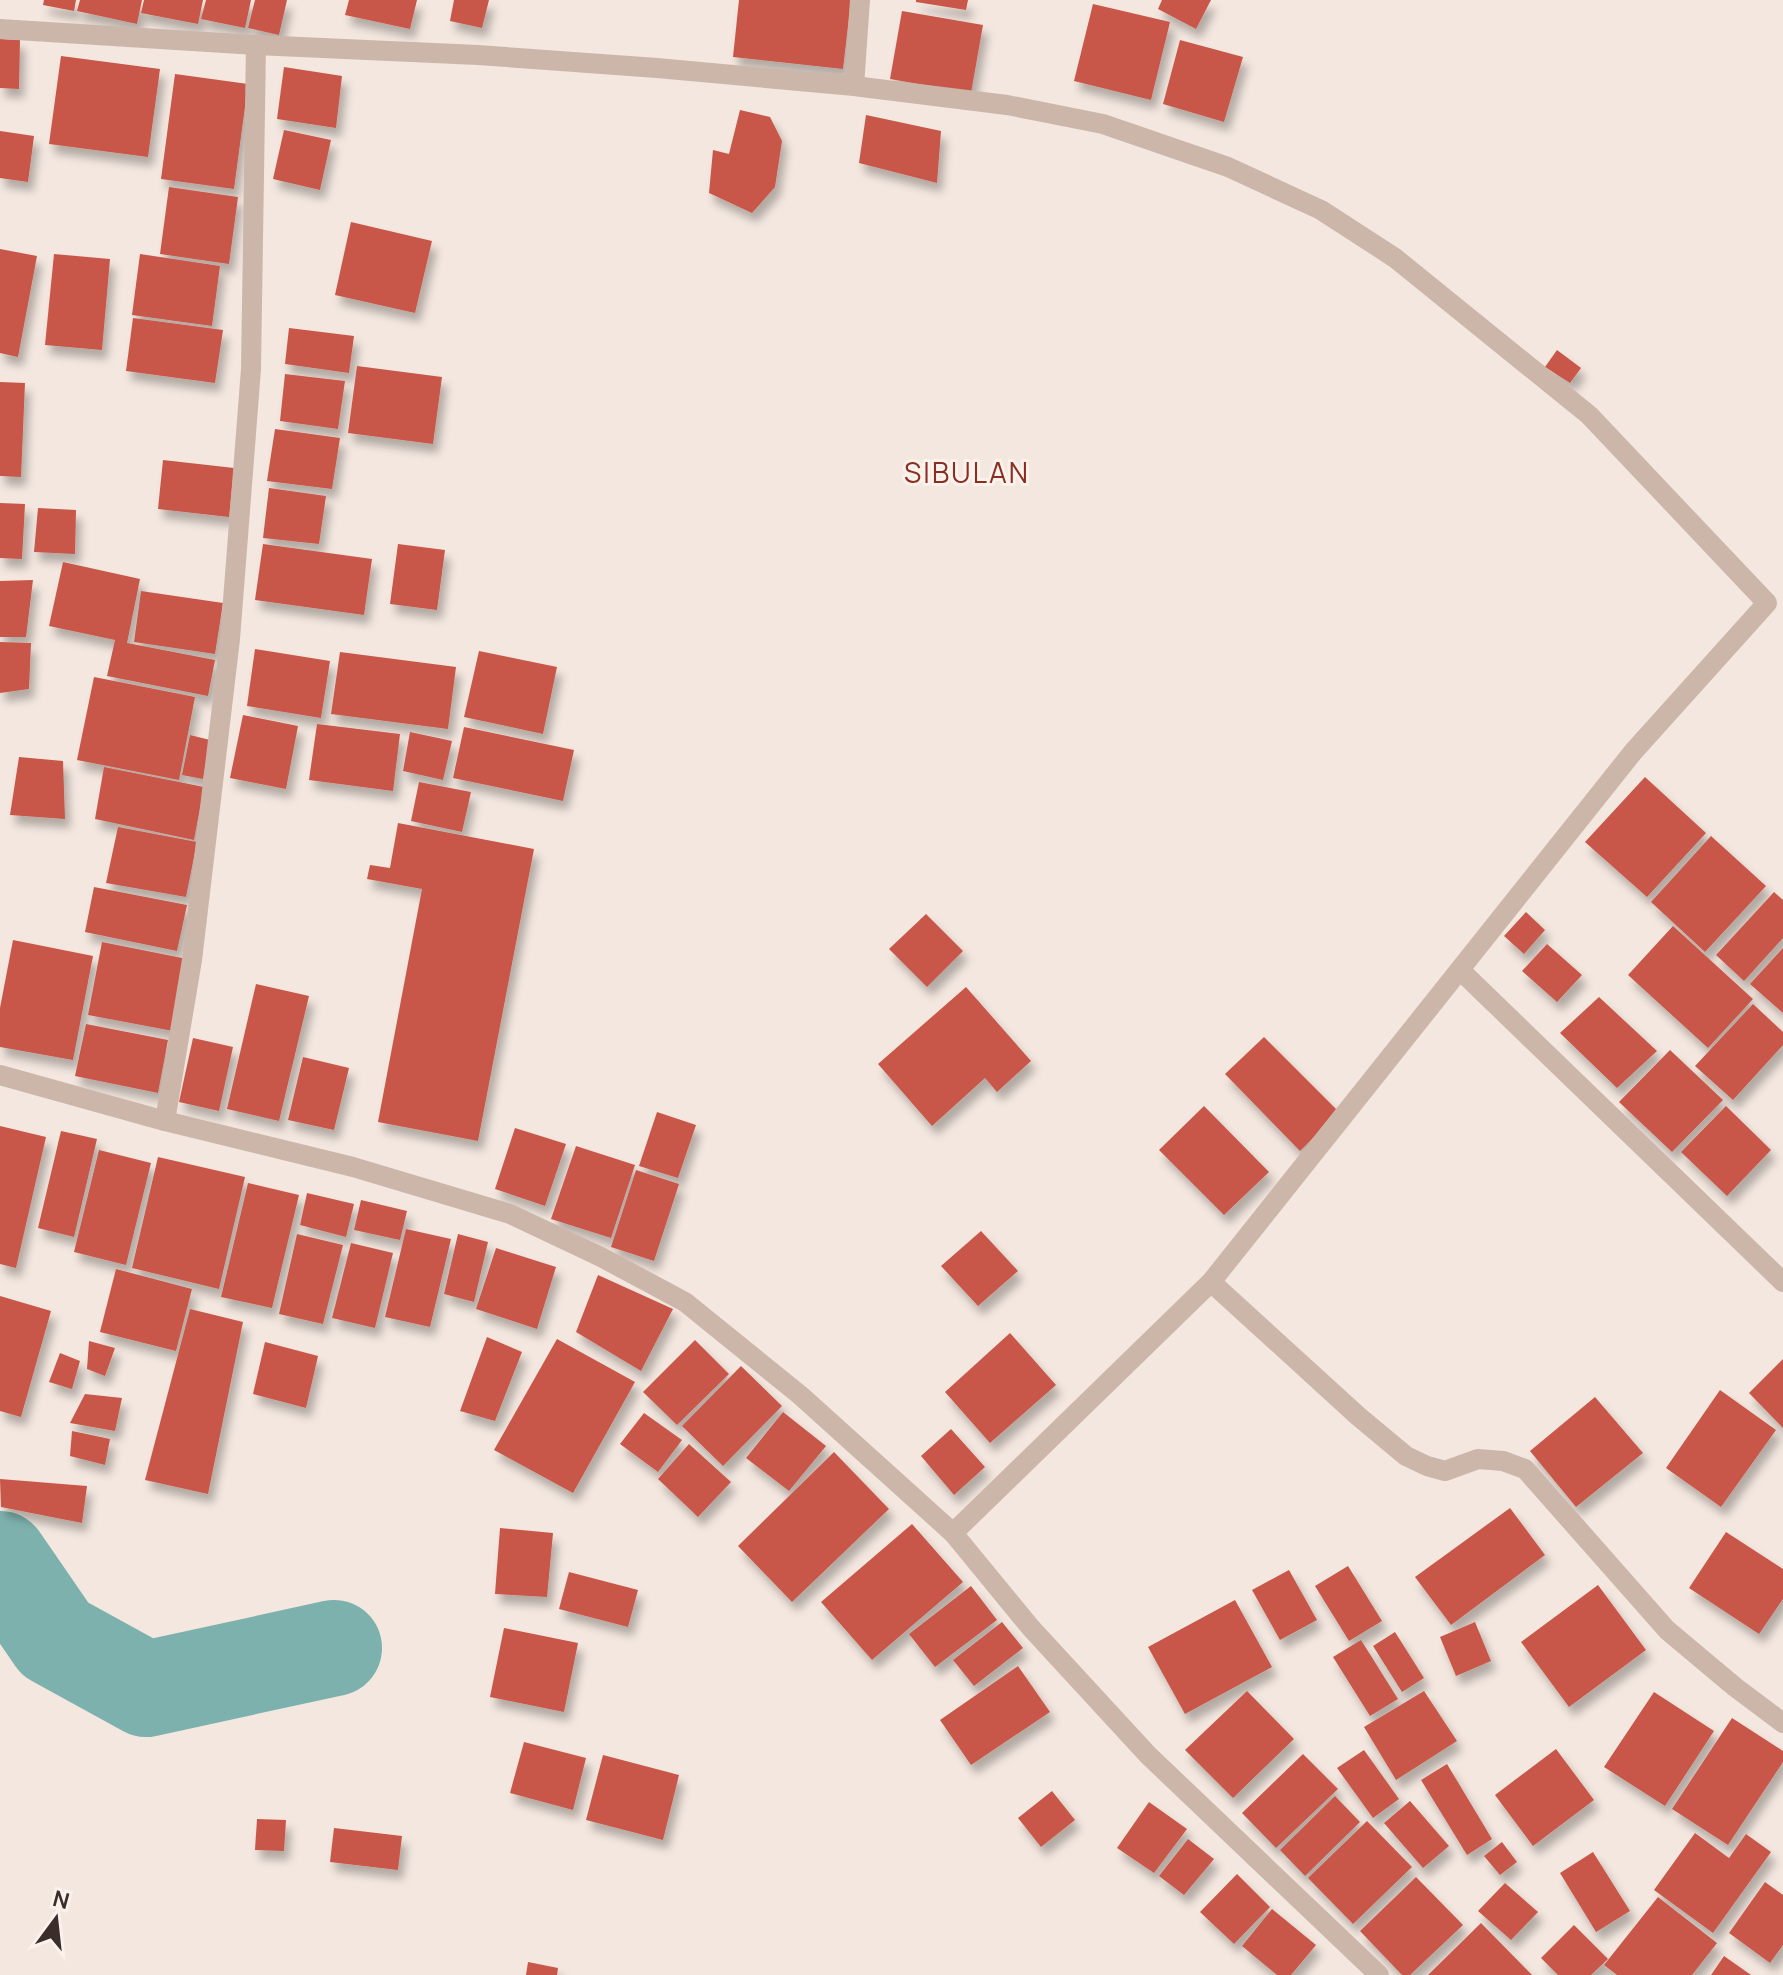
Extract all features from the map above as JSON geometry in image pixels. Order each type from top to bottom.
[{"type":"street","points":[[854,86],[860,0]]},
{"type":"street","points":[[0,29],[657,68],[854,86],[1007,105],[1103,124],[1228,167],[1321,210],[1395,258],[1589,415],[1767,603],[1633,752],[1211,1282],[953,1533]]},
{"type":"street","points":[[165,1121],[192,960],[230,639],[251,369],[256,45]]},
{"type":"street","points":[[1460,970],[1783,1282]]},
{"type":"street","points":[[0,1075],[165,1121],[353,1167],[510,1214],[601,1257],[685,1302],[800,1395],[953,1533],[1031,1628],[1148,1755],[1379,1975]]},
{"type":"street","points":[[1211,1282],[1406,1456],[1445,1471],[1478,1459],[1503,1461],[1525,1469],[1667,1630],[1783,1723]]},
{"type":"building","points":[[44,0],[76,0],[74,11],[43,5]]},
{"type":"building","points":[[80,0],[142,0],[137,24],[77,11]]},
{"type":"building","points":[[144,0],[203,0],[198,24],[141,13]]},
{"type":"building","points":[[206,0],[251,0],[245,28],[201,19]]},
{"type":"building","points":[[255,0],[287,0],[279,35],[248,28]]},
{"type":"building","points":[[349,0],[417,0],[410,29],[345,15]]},
{"type":"building","points":[[454,0],[489,0],[482,28],[450,21]]},
{"type":"building","points":[[739,0],[851,0],[843,69],[733,57]]},
{"type":"building","points":[[916,0],[968,0],[966,10]]},
{"type":"building","points":[[1162,0],[1211,0],[1196,29],[1158,9]]},
{"type":"building","points":[[1093,4],[1170,22],[1151,100],[1074,81]]},
{"type":"building","points":[[902,11],[983,25],[971,93],[890,79]]},
{"type":"building","points":[[0,39],[20,40],[19,89],[0,88]]},
{"type":"building","points":[[1180,40],[1243,57],[1224,122],[1163,104]]},
{"type":"building","points":[[61,56],[160,69],[148,157],[49,144]]},
{"type":"building","points":[[284,67],[342,76],[336,128],[277,119]]},
{"type":"building","points":[[175,74],[248,84],[234,189],[161,179]]},
{"type":"building","points":[[740,110],[770,117],[782,141],[775,187],[752,213],[709,193],[713,150],[729,154]]},
{"type":"building","points":[[866,115],[941,131],[937,183],[859,163]]},
{"type":"building","points":[[284,130],[331,140],[320,190],[273,179]]},
{"type":"building","points":[[0,131],[34,136],[28,182],[0,178]]},
{"type":"building","points":[[169,187],[238,197],[229,264],[160,254]]},
{"type":"building","points":[[351,222],[432,241],[415,313],[335,295]]},
{"type":"building","points":[[0,249],[37,256],[18,357],[0,353]]},
{"type":"building","points":[[54,254],[110,259],[102,350],[45,345]]},
{"type":"building","points":[[140,254],[220,266],[212,326],[132,315]]},
{"type":"building","points":[[133,318],[223,330],[215,383],[126,371]]},
{"type":"building","points":[[289,328],[354,336],[349,373],[285,364]]},
{"type":"building","points":[[1557,350],[1581,368],[1570,383],[1545,367]]},
{"type":"building","points":[[357,366],[442,377],[433,444],[348,433]]},
{"type":"building","points":[[285,374],[345,381],[338,429],[280,421]]},
{"type":"building","points":[[0,382],[25,383],[21,477],[0,476]]},
{"type":"building","points":[[275,429],[340,438],[332,489],[267,481]]},
{"type":"building","points":[[163,460],[234,468],[229,517],[158,509]]},
{"type":"building","points":[[269,488],[326,496],[319,544],[263,538]]},
{"type":"building","points":[[0,503],[25,504],[22,559],[0,558]]},
{"type":"building","points":[[38,508],[76,510],[75,554],[34,552]]},
{"type":"building","points":[[263,544],[372,559],[364,615],[255,600]]},
{"type":"building","points":[[398,544],[445,550],[437,610],[390,604]]},
{"type":"building","points":[[63,562],[140,579],[127,643],[215,660],[208,696],[107,676],[115,640],[49,626]]},
{"type":"building","points":[[33,580],[26,637],[0,637],[0,581]]},
{"type":"building","points":[[141,591],[223,603],[215,654],[134,642]]},
{"type":"building","points":[[0,642],[31,643],[29,689],[0,693]]},
{"type":"building","points":[[255,649],[330,661],[321,718],[247,706]]},
{"type":"building","points":[[479,651],[557,667],[543,734],[464,717]]},
{"type":"building","points":[[340,652],[456,667],[448,729],[331,714]]},
{"type":"building","points":[[94,677],[195,697],[179,780],[77,760]]},
{"type":"building","points":[[243,715],[298,726],[286,789],[230,778]]},
{"type":"building","points":[[317,724],[400,734],[393,791],[309,780]]},
{"type":"building","points":[[464,727],[574,750],[563,801],[453,778]]},
{"type":"building","points":[[410,732],[452,741],[443,780],[403,771]]},
{"type":"building","points":[[190,735],[210,740],[203,779],[182,775]]},
{"type":"building","points":[[19,757],[63,761],[65,819],[10,815]]},
{"type":"building","points":[[104,767],[204,787],[194,840],[95,819]]},
{"type":"building","points":[[1645,777],[1706,833],[1647,897],[1585,842]]},
{"type":"building","points":[[419,782],[471,792],[462,832],[411,821]]},
{"type":"building","points":[[398,823],[534,849],[478,1141],[378,1122],[422,889],[367,879],[370,865],[390,868]]},
{"type":"building","points":[[118,827],[197,842],[186,897],[106,883]]},
{"type":"building","points":[[1711,836],[1766,886],[1705,952],[1651,902]]},
{"type":"building","points":[[94,887],[187,905],[177,951],[85,932]]},
{"type":"building","points":[[1774,892],[1783,900],[1783,938],[1744,981],[1716,955]]},
{"type":"building","points":[[1526,912],[1545,930],[1524,954],[1504,936]]},
{"type":"building","points":[[926,914],[963,951],[927,987],[889,949]]},
{"type":"building","points":[[1673,926],[1753,999],[1708,1048],[1628,975]]},
{"type":"building","points":[[13,940],[93,956],[73,1060],[0,1047],[0,1008]]},
{"type":"building","points":[[102,942],[187,959],[173,1031],[88,1015]]},
{"type":"building","points":[[1547,944],[1582,975],[1557,1002],[1522,971]]},
{"type":"building","points":[[1783,948],[1783,1013],[1750,984]]},
{"type":"building","points":[[256,984],[309,996],[279,1121],[227,1109]]},
{"type":"building","points":[[966,987],[1031,1061],[997,1092],[985,1078],[932,1126],[878,1064]]},
{"type":"building","points":[[1599,997],[1657,1051],[1617,1088],[1560,1033]]},
{"type":"building","points":[[1753,1004],[1783,1032],[1783,1045],[1733,1100],[1695,1066]]},
{"type":"building","points":[[86,1024],[168,1040],[158,1093],[75,1076]]},
{"type":"building","points":[[1264,1037],[1339,1112],[1300,1151],[1225,1074]]},
{"type":"building","points":[[193,1038],[233,1047],[219,1111],[179,1102]]},
{"type":"building","points":[[1670,1050],[1723,1100],[1672,1152],[1619,1102]]},
{"type":"building","points":[[303,1057],[349,1068],[334,1130],[288,1120]]},
{"type":"building","points":[[1204,1106],[1269,1172],[1224,1215],[1159,1150]]},
{"type":"building","points":[[1726,1106],[1771,1150],[1727,1196],[1681,1152]]},
{"type":"building","points":[[657,1112],[696,1125],[678,1178],[639,1166]]},
{"type":"building","points":[[0,1126],[46,1137],[16,1268],[0,1264]]},
{"type":"building","points":[[515,1128],[566,1144],[545,1206],[495,1189]]},
{"type":"building","points":[[61,1131],[97,1139],[74,1237],[38,1228]]},
{"type":"building","points":[[576,1146],[635,1165],[611,1238],[551,1219]]},
{"type":"building","points":[[99,1150],[151,1163],[126,1265],[74,1252]]},
{"type":"building","points":[[158,1157],[245,1177],[219,1289],[132,1268]]},
{"type":"building","points":[[636,1170],[679,1184],[654,1261],[611,1247]]},
{"type":"building","points":[[248,1183],[299,1195],[272,1308],[221,1297]]},
{"type":"building","points":[[307,1193],[354,1204],[346,1237],[300,1225]]},
{"type":"building","points":[[361,1200],[407,1211],[400,1240],[354,1230]]},
{"type":"building","points":[[406,1229],[451,1239],[430,1327],[385,1317]]},
{"type":"building","points":[[981,1231],[1018,1271],[978,1306],[941,1266]]},
{"type":"building","points":[[297,1234],[343,1245],[323,1324],[279,1314]]},
{"type":"building","points":[[458,1234],[488,1242],[474,1302],[444,1294]]},
{"type":"building","points":[[351,1243],[393,1253],[375,1328],[332,1318]]},
{"type":"building","points":[[496,1248],[556,1267],[537,1329],[476,1309]]},
{"type":"building","points":[[116,1269],[192,1289],[176,1351],[100,1332]]},
{"type":"building","points":[[598,1275],[673,1309],[641,1371],[576,1332]]},
{"type":"building","points":[[0,1296],[51,1311],[21,1417],[0,1411]]},
{"type":"building","points":[[190,1309],[243,1322],[208,1494],[145,1480]]},
{"type":"building","points":[[1010,1333],[1056,1385],[990,1443],[945,1392]]},
{"type":"building","points":[[487,1337],[522,1352],[495,1421],[460,1411]]},
{"type":"building","points":[[557,1339],[635,1382],[573,1493],[494,1450]]},
{"type":"building","points":[[695,1340],[729,1374],[677,1425],[643,1392]]},
{"type":"building","points":[[89,1341],[115,1348],[105,1376],[87,1369]]},
{"type":"building","points":[[265,1342],[318,1356],[306,1408],[253,1394]]},
{"type":"building","points":[[60,1353],[80,1361],[72,1389],[49,1382]]},
{"type":"building","points":[[1783,1359],[1783,1428],[1749,1393]]},
{"type":"building","points":[[741,1366],[782,1406],[723,1466],[682,1426]]},
{"type":"building","points":[[1720,1390],[1776,1430],[1721,1507],[1666,1468]]},
{"type":"building","points":[[85,1394],[122,1398],[115,1431],[70,1423]]},
{"type":"building","points":[[1595,1397],[1643,1453],[1576,1507],[1530,1451]]},
{"type":"building","points":[[783,1412],[826,1446],[789,1491],[746,1458]]},
{"type":"building","points":[[644,1413],[682,1440],[658,1472],[620,1444]]},
{"type":"building","points":[[951,1429],[985,1467],[954,1495],[921,1456]]},
{"type":"building","points":[[72,1431],[110,1439],[105,1465],[70,1456]]},
{"type":"building","points":[[689,1444],[731,1482],[698,1517],[658,1479]]},
{"type":"building","points":[[834,1452],[889,1509],[792,1602],[738,1546]]},
{"type":"building","points":[[0,1479],[87,1486],[82,1523],[1,1507]]},
{"type":"building","points":[[1510,1508],[1545,1555],[1451,1625],[1415,1577]]},
{"type":"building","points":[[912,1524],[963,1582],[872,1660],[821,1602]]},
{"type":"building","points":[[500,1528],[553,1533],[547,1597],[495,1594]]},
{"type":"building","points":[[1726,1532],[1783,1569],[1783,1599],[1759,1634],[1689,1588]]},
{"type":"building","points":[[1348,1566],[1382,1621],[1349,1641],[1315,1586]]},
{"type":"building","points":[[1289,1570],[1317,1620],[1280,1640],[1252,1590]]},
{"type":"building","points":[[569,1572],[638,1590],[628,1627],[559,1609]]},
{"type":"building","points":[[1598,1585],[1646,1650],[1569,1707],[1521,1642]]},
{"type":"building","points":[[971,1586],[997,1620],[935,1667],[909,1634]]},
{"type":"building","points":[[1235,1600],[1272,1667],[1185,1714],[1148,1647]]},
{"type":"building","points":[[1002,1622],[1023,1648],[974,1686],[953,1660]]},
{"type":"building","points":[[1475,1622],[1491,1661],[1456,1676],[1440,1637]]},
{"type":"building","points":[[504,1628],[578,1643],[564,1712],[490,1697]]},
{"type":"building","points":[[1395,1632],[1424,1678],[1402,1692],[1373,1646]]},
{"type":"building","points":[[1361,1640],[1398,1699],[1370,1716],[1333,1657]]},
{"type":"building","points":[[1018,1666],[1050,1712],[971,1765],[940,1720]]},
{"type":"building","points":[[1247,1691],[1294,1739],[1233,1798],[1185,1750]]},
{"type":"building","points":[[1424,1691],[1457,1741],[1396,1780],[1364,1727]]},
{"type":"building","points":[[1654,1692],[1714,1731],[1665,1806],[1604,1767]]},
{"type":"building","points":[[1732,1718],[1783,1751],[1783,1762],[1728,1845],[1672,1809]]},
{"type":"building","points":[[524,1742],[586,1758],[573,1810],[510,1793]]},
{"type":"building","points":[[1556,1749],[1594,1800],[1533,1846],[1495,1795]]},
{"type":"building","points":[[1364,1750],[1399,1799],[1373,1818],[1337,1768]]},
{"type":"building","points":[[1303,1754],[1338,1789],[1276,1848],[1242,1813]]},
{"type":"building","points":[[603,1755],[679,1775],[663,1840],[586,1820]]},
{"type":"building","points":[[1447,1764],[1492,1839],[1467,1855],[1421,1780]]},
{"type":"building","points":[[1052,1791],[1075,1820],[1041,1847],[1018,1818]]},
{"type":"building","points":[[1335,1796],[1360,1822],[1305,1876],[1280,1850]]},
{"type":"building","points":[[1410,1801],[1449,1846],[1423,1868],[1384,1823]]},
{"type":"building","points":[[1149,1802],[1187,1829],[1154,1873],[1117,1848]]},
{"type":"building","points":[[257,1819],[286,1820],[284,1851],[255,1850]]},
{"type":"building","points":[[1367,1821],[1412,1867],[1353,1924],[1308,1878]]},
{"type":"building","points":[[334,1828],[402,1836],[398,1870],[330,1862]]},
{"type":"building","points":[[1695,1833],[1729,1858],[1746,1834],[1771,1852],[1713,1933],[1654,1890]]},
{"type":"building","points":[[1188,1839],[1214,1859],[1184,1895],[1159,1876]]},
{"type":"building","points":[[1502,1842],[1517,1862],[1500,1875],[1484,1856]]},
{"type":"building","points":[[1593,1852],[1630,1911],[1596,1932],[1560,1873]]},
{"type":"building","points":[[1237,1874],[1270,1907],[1234,1944],[1200,1912]]},
{"type":"building","points":[[1416,1877],[1463,1925],[1410,1975],[1402,1975],[1360,1931]]},
{"type":"building","points":[[1765,1882],[1783,1895],[1783,1945],[1770,1963],[1729,1933]]},
{"type":"building","points":[[1505,1883],[1538,1912],[1511,1940],[1478,1911]]},
{"type":"building","points":[[1658,1897],[1717,1943],[1692,1975],[1617,1975],[1604,1965]]},
{"type":"building","points":[[1272,1909],[1316,1945],[1291,1975],[1277,1975],[1242,1946]]},
{"type":"building","points":[[1481,1923],[1532,1975],[1428,1975]]},
{"type":"building","points":[[1574,1925],[1608,1959],[1591,1975],[1558,1975],[1541,1958]]},
{"type":"building","points":[[1724,1956],[1751,1975],[1711,1975]]},
{"type":"building","points":[[528,1962],[558,1968],[557,1975],[526,1975]]},
{"type":"waterway","points":[[0,1559],[55,1639],[146,1689],[334,1648]]},
{"type":"district","name":"SIBULAN","points":[[967,473]]}]
